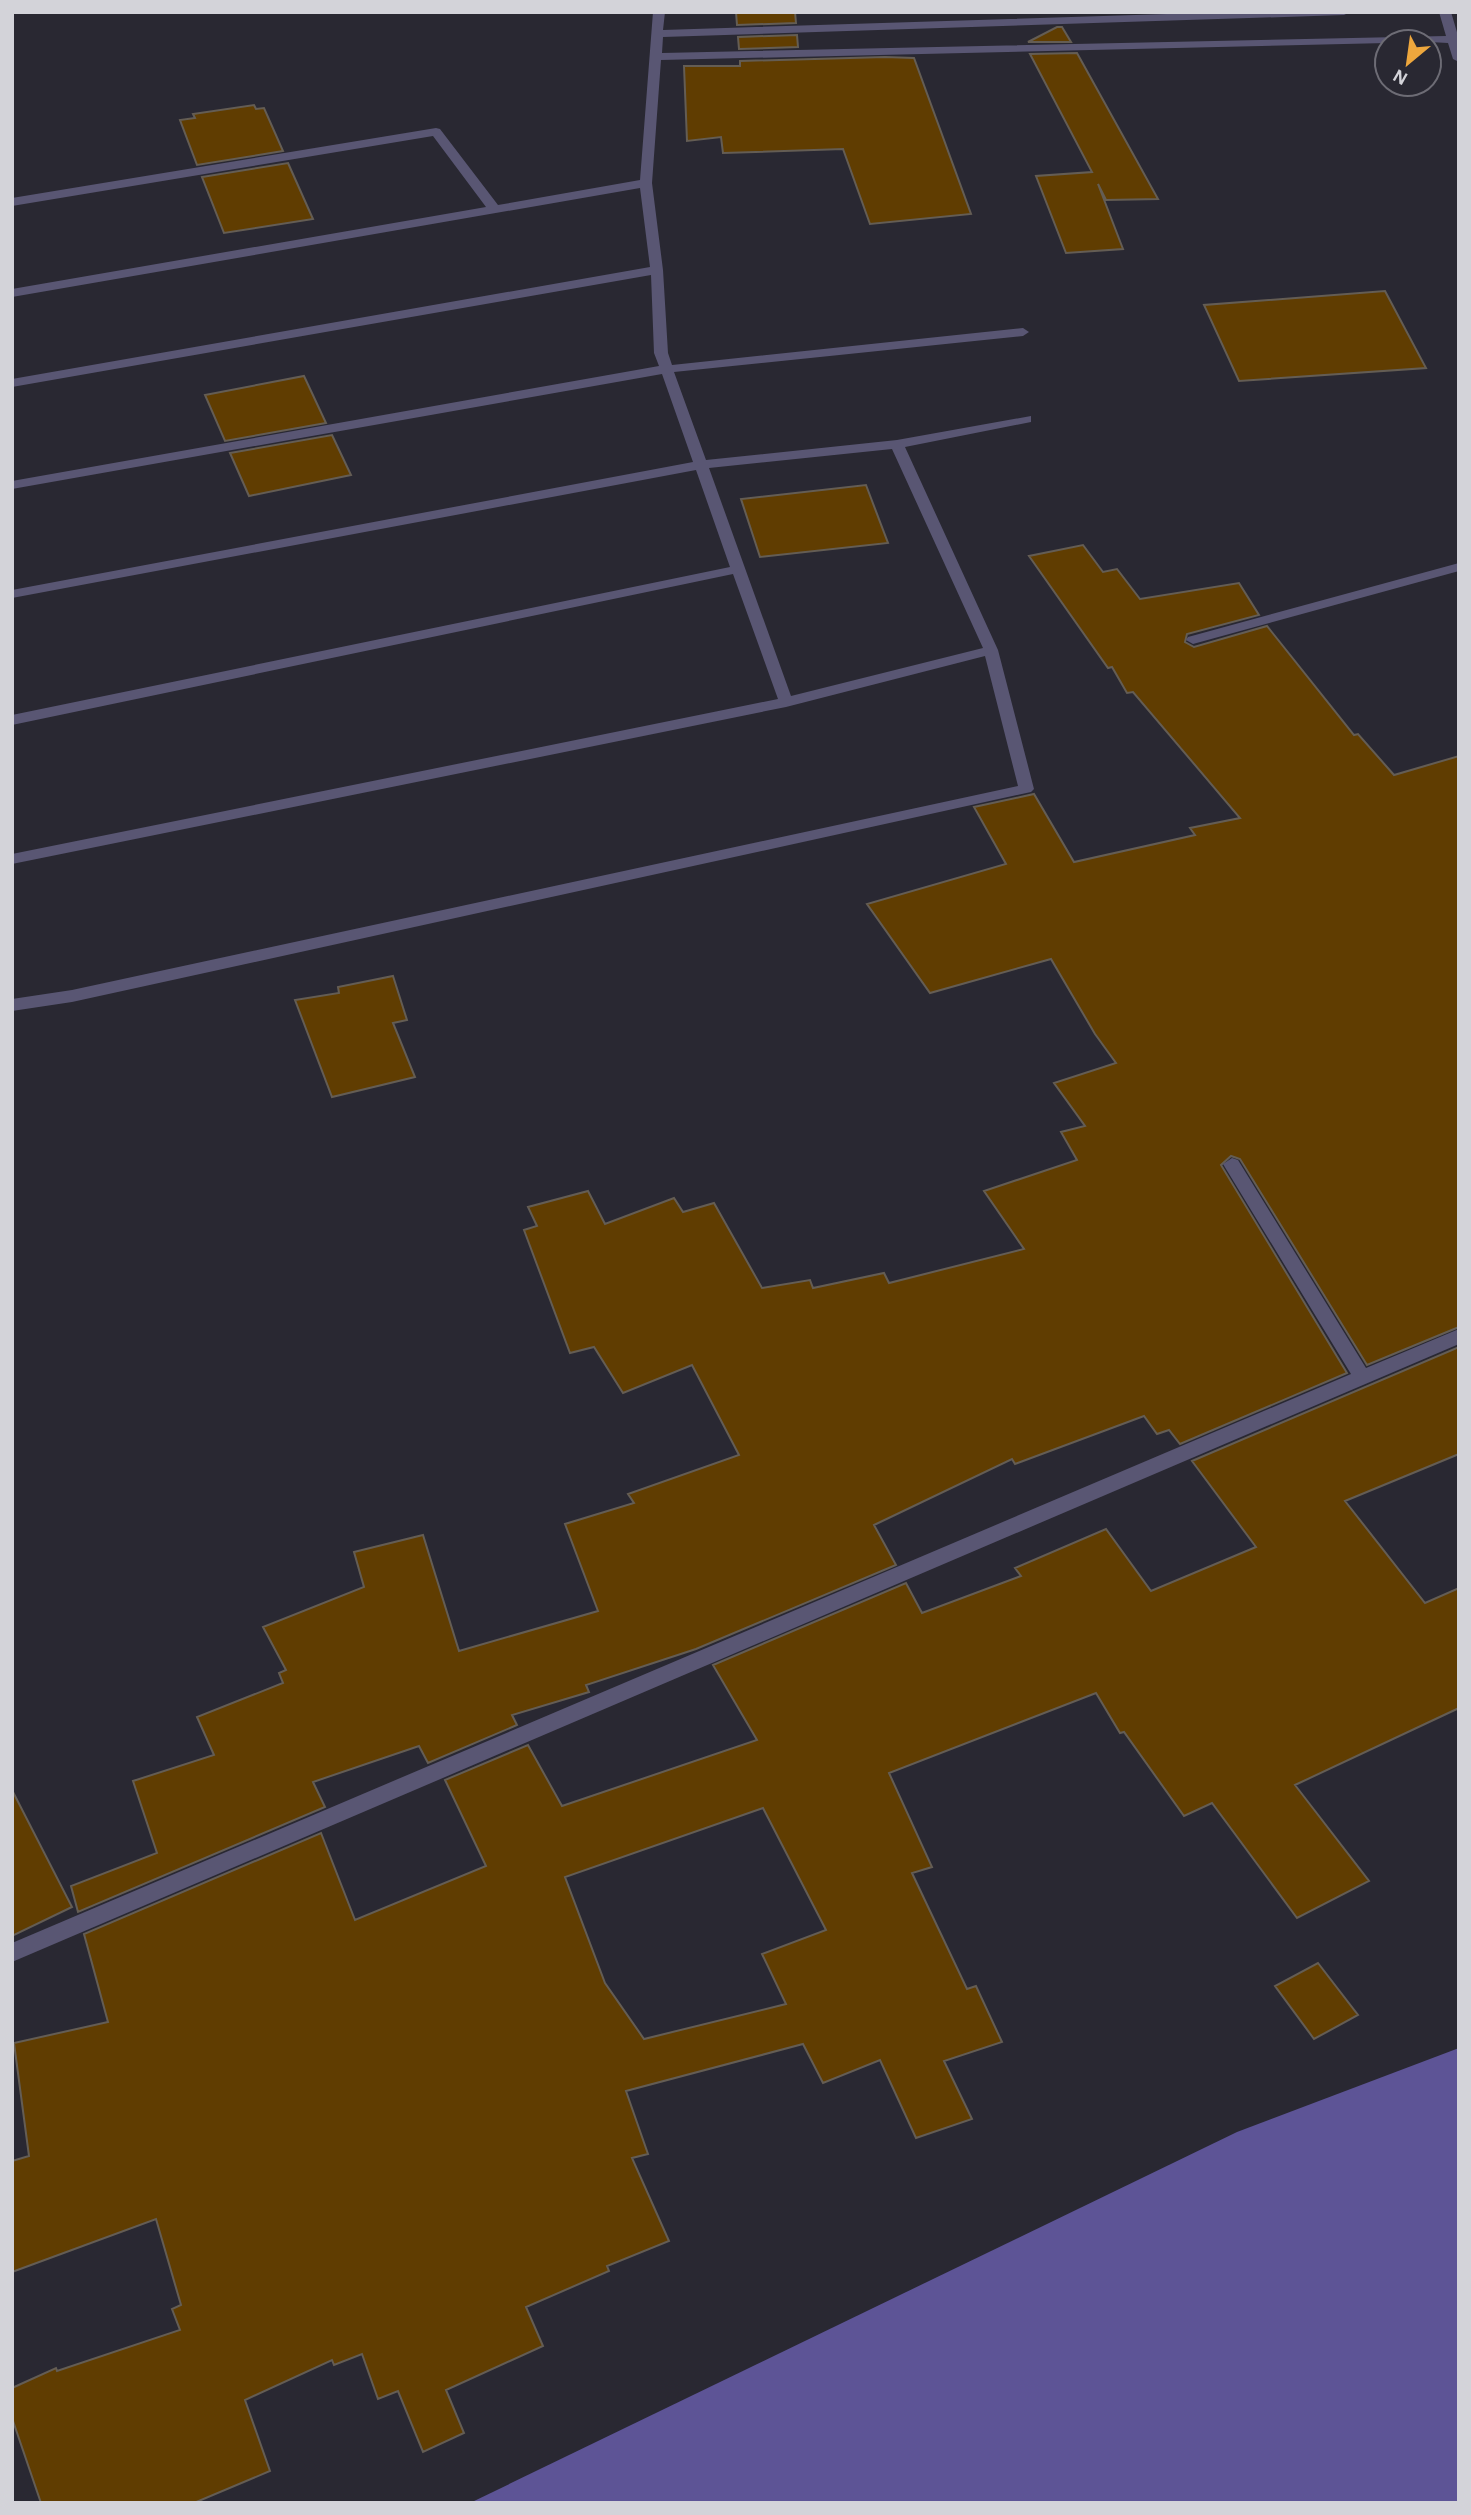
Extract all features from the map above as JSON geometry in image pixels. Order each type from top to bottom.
[{"type":"street","points":[[659,12],[646,183],[657,270],[661,353],[786,702]]},
{"type":"street","points":[[823,12],[824,29]]},
{"type":"street","points":[[657,34],[824,29],[979,18],[1344,12]]},
{"type":"street","points":[[1445,12],[1459,59]]},
{"type":"street","points":[[979,18],[981,50]]},
{"type":"street","points":[[656,57],[1453,39]]},
{"type":"street","points":[[12,202],[436,132],[495,210]]},
{"type":"street","points":[[12,293],[646,183]]},
{"type":"street","points":[[12,383],[657,270]]},
{"type":"street","points":[[12,485],[667,369],[1023,332]]},
{"type":"street","points":[[12,594],[701,465],[897,444],[1026,419]]},
{"type":"street","points":[[12,1005],[72,996],[1026,789],[991,650],[897,444]]},
{"type":"street","points":[[1193,640],[1459,567]]},
{"type":"street","points":[[12,720],[738,569]]},
{"type":"street","points":[[12,859],[786,702],[991,650]]},
{"type":"street","points":[[1232,1164],[1363,1378]]},
{"type":"street","points":[[12,1953],[1459,1336]]},
{"type":"shaded area","points":[[1459,2048],[1459,2503],[470,2503],[1237,2132]]},
{"type":"building","points":[[736,12],[795,12],[796,23],[737,25]]},
{"type":"building","points":[[1062,27],[1071,42],[1028,42]]},
{"type":"building","points":[[797,35],[798,47],[739,49],[738,37]]},
{"type":"building","points":[[1077,53],[1158,199],[1106,200],[1098,184],[1123,249],[1066,253],[1036,176],[1092,172],[1030,54]]},
{"type":"building","points":[[914,58],[971,214],[870,224],[843,149],[723,153],[721,137],[687,141],[684,66],[740,66],[740,61]]},
{"type":"building","points":[[254,105],[256,109],[264,108],[283,151],[197,165],[180,120],[195,118],[193,114]]},
{"type":"building","points":[[288,163],[313,219],[224,233],[202,177]]},
{"type":"building","points":[[1385,291],[1426,368],[1239,381],[1204,305]]},
{"type":"building","points":[[304,376],[326,423],[225,441],[205,395]]},
{"type":"building","points":[[332,435],[351,475],[249,496],[230,453]]},
{"type":"building","points":[[866,485],[888,543],[760,557],[741,499]]},
{"type":"building","points":[[1083,545],[1103,572],[1117,569],[1140,599],[1239,583],[1259,615],[1187,634],[1185,642],[1194,647],[1267,626],[1354,735],[1358,734],[1394,775],[1459,756],[1459,1327],[1367,1365],[1240,1159],[1231,1156],[1221,1165],[1347,1373],[1180,1444],[1169,1430],[1157,1434],[1144,1416],[1015,1464],[1012,1459],[874,1525],[896,1565],[696,1649],[586,1685],[589,1692],[512,1715],[517,1725],[428,1763],[419,1746],[313,1782],[325,1807],[78,1912],[71,1886],[157,1853],[133,1781],[214,1755],[197,1717],[283,1683],[279,1673],[286,1670],[263,1627],[364,1587],[354,1552],[423,1535],[459,1651],[598,1611],[565,1524],[634,1503],[628,1494],[739,1455],[692,1365],[623,1393],[594,1347],[570,1353],[524,1230],[537,1226],[528,1207],[588,1191],[605,1224],[674,1198],[683,1212],[714,1203],[762,1288],[810,1280],[813,1288],[884,1273],[889,1283],[1024,1249],[984,1191],[1077,1160],[1061,1132],[1085,1126],[1054,1083],[1116,1063],[1095,1034],[1051,959],[930,993],[867,904],[1006,864],[974,807],[1034,794],[1074,862],[1195,835],[1190,828],[1240,818],[1133,692],[1127,693],[1112,667],[1108,668],[1029,556]]},
{"type":"building","points":[[393,976],[407,1020],[393,1023],[415,1077],[332,1097],[295,1000],[339,993],[338,987]]},
{"type":"building","points":[[1459,1347],[1459,1454],[1345,1501],[1425,1603],[1459,1588],[1459,1708],[1295,1785],[1369,1881],[1297,1918],[1212,1803],[1184,1816],[1124,1732],[1120,1733],[1096,1693],[889,1773],[932,1867],[912,1873],[967,1989],[976,1986],[1002,2042],[944,2061],[972,2119],[916,2138],[880,2060],[823,2083],[803,2044],[626,2091],[648,2154],[632,2158],[669,2241],[607,2266],[609,2271],[526,2307],[543,2346],[446,2390],[464,2433],[423,2452],[398,2391],[378,2399],[362,2354],[334,2365],[332,2360],[245,2400],[270,2471],[194,2503],[41,2503],[12,2418],[12,2388],[56,2368],[57,2371],[180,2330],[172,2309],[181,2305],[156,2219],[12,2272],[12,2161],[29,2156],[14,2043],[108,2022],[84,1934],[321,1833],[355,1920],[486,1866],[445,1780],[528,1745],[562,1806],[757,1740],[713,1665],[906,1583],[922,1613],[1021,1576],[1015,1568],[1106,1529],[1151,1591],[1256,1547],[1192,1461]],"holes":[[[763,1808],[826,1930],[762,1954],[786,2004],[644,2039],[605,1983],[565,1877]]]},
{"type":"building","points":[[12,1790],[72,1907],[12,1936]]},
{"type":"building","points":[[1318,1963],[1358,2015],[1314,2039],[1275,1986]]}]
